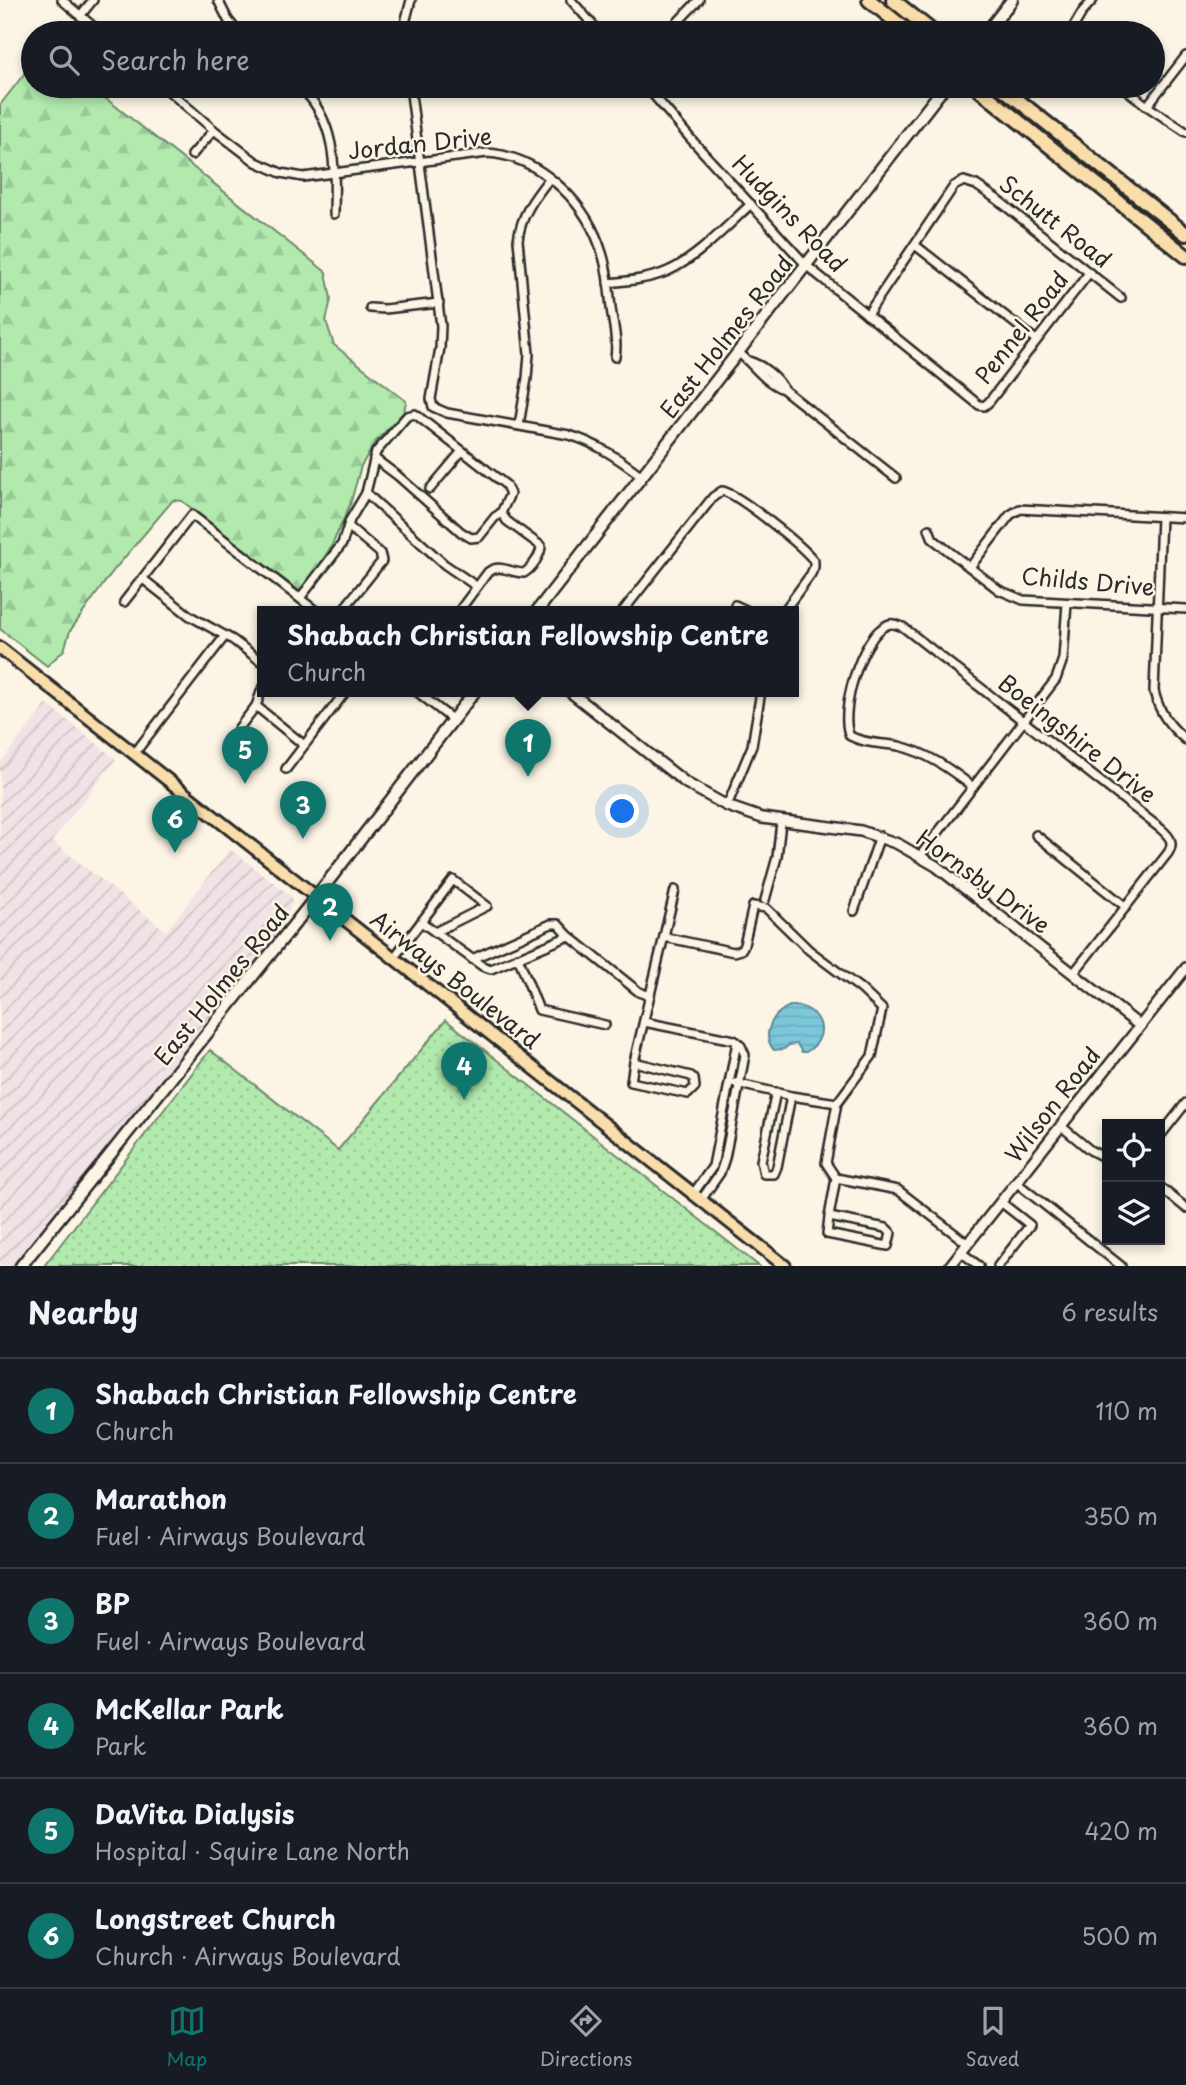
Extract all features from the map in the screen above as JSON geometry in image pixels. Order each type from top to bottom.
[{"type":"highway","points":[[869,0],[895,21]]},
{"type":"highway","points":[[893,0],[919,21]]},
{"type":"highway","points":[[990,98],[1186,256]]},
{"type":"highway","points":[[1015,98],[1186,234]]},
{"type":"main road","points":[[995,21],[1012,0]]},
{"type":"main road","name":"East Holmes Road","points":[[541,606],[936,98]]},
{"type":"main road","name":"Airways Boulevard","points":[[0,649],[785,1266]]},
{"type":"main road","name":"East Holmes Road","points":[[21,1266],[316,897],[470,697]]},
{"type":"street","points":[[62,0],[86,21]]},
{"type":"street","points":[[80,16],[93,0]]},
{"type":"street","points":[[218,0],[229,21]]},
{"type":"street","points":[[406,21],[411,0]]},
{"type":"street","points":[[571,0],[589,21]]},
{"type":"street","points":[[679,21],[699,0]]},
{"type":"street","points":[[1077,21],[1093,0]]},
{"type":"street","points":[[1165,83],[1186,56]]},
{"type":"street","name":"Jordan Drive","points":[[177,98],[256,162],[272,170],[303,177],[482,153],[500,154],[526,162],[568,195],[581,211],[599,244],[608,283],[615,356]]},
{"type":"street","points":[[311,98],[326,122],[331,141],[335,172],[334,214]]},
{"type":"street","points":[[412,98],[439,303],[441,341],[431,399],[433,407],[447,413],[583,439],[607,451],[642,476]]},
{"type":"street","name":"Hudgins Road","points":[[656,98],[807,266],[972,400],[984,406]]},
{"type":"street","points":[[1137,98],[1186,132]]},
{"type":"street","points":[[1147,106],[1153,98]]},
{"type":"street","points":[[192,155],[214,130]]},
{"type":"street","points":[[519,425],[528,372],[529,342],[518,240],[525,213],[549,179]]},
{"type":"street","name":"Schutt Road","points":[[915,245],[954,186],[964,181],[976,185],[998,200],[1121,298]]},
{"type":"street","points":[[608,283],[638,280],[669,271],[698,251],[751,204]]},
{"type":"street","points":[[867,315],[915,245],[1036,340]]},
{"type":"street","name":"Pennel Road","points":[[984,406],[1089,273]]},
{"type":"street","points":[[370,308],[439,303]]},
{"type":"street","points":[[739,353],[775,386],[783,389],[895,478]]},
{"type":"street","points":[[300,598],[340,549],[348,526],[366,493],[374,458],[376,452],[410,414],[419,416],[509,487],[510,494],[500,513],[479,537],[471,538],[374,458]]},
{"type":"street","points":[[430,489],[463,451]]},
{"type":"street","points":[[627,606],[713,497],[722,491],[736,497],[814,561],[811,574],[788,606]]},
{"type":"street","points":[[366,493],[444,564],[476,586]]},
{"type":"street","points":[[970,568],[1010,515],[1020,509],[1186,518]]},
{"type":"street","points":[[462,606],[488,572],[495,568],[524,573],[541,551],[539,544],[500,513]]},
{"type":"street","points":[[124,602],[192,515],[310,606]]},
{"type":"street","points":[[1161,517],[1154,691],[1166,721],[1186,740]]},
{"type":"street","points":[[346,606],[382,561],[380,553],[348,526]]},
{"type":"street","name":"Childs Drive","points":[[929,529],[933,539],[999,590],[1016,598],[1027,601],[1186,609]]},
{"type":"street","points":[[143,579],[190,616],[257,658]]},
{"type":"street","points":[[920,856],[1052,685],[1062,666],[1067,603]]},
{"type":"street","name":"Boeingshire Drive","points":[[973,787],[939,761],[919,752],[850,736],[846,721],[856,671],[874,637],[890,623],[903,627],[1171,839],[1170,850],[1073,974]]},
{"type":"street","points":[[134,754],[225,636]]},
{"type":"street","points":[[238,729],[256,706],[259,697]]},
{"type":"street","points":[[286,769],[341,697]]},
{"type":"street","points":[[424,697],[453,720]]},
{"type":"street","name":"Hornsby Drive","points":[[577,697],[686,783],[727,806],[781,822],[852,829],[880,836],[920,856],[1140,1026]]},
{"type":"street","points":[[727,806],[752,746],[760,697]]},
{"type":"street","points":[[256,706],[304,745]]},
{"type":"street","points":[[765,900],[777,857],[781,822]]},
{"type":"street","points":[[1036,835],[1126,907]]},
{"type":"street","points":[[854,912],[880,836]]},
{"type":"street","points":[[393,959],[453,880],[487,906],[435,932]]},
{"type":"street","points":[[634,1062],[691,1076],[695,1087],[688,1094],[631,1082],[634,1062],[675,890]]},
{"type":"street","points":[[664,937],[734,953],[744,945],[752,906],[765,908],[809,950],[862,989],[882,1009],[872,1056],[837,1103],[826,1163],[836,1178],[829,1217],[827,1234],[888,1247],[891,1233],[886,1228],[829,1217]]},
{"type":"street","points":[[421,922],[491,970],[569,936]]},
{"type":"street","points":[[472,959],[551,924],[558,924],[569,936],[639,992],[650,996]]},
{"type":"street","points":[[518,957],[539,1010],[605,1026]]},
{"type":"street","name":"Wilson Road","points":[[950,1266],[1186,968]]},
{"type":"street","points":[[644,1023],[734,1040],[745,1055],[713,1166],[697,1197]]},
{"type":"street","points":[[736,1084],[837,1103]]},
{"type":"street","points":[[697,1197],[720,1172],[734,1111],[736,1084]]},
{"type":"street","points":[[776,1092],[761,1161],[764,1174],[774,1174],[777,1167],[791,1096]]},
{"type":"street","points":[[1165,1130],[1186,1103]]},
{"type":"street","points":[[1061,1126],[1102,1156]]},
{"type":"street","points":[[836,1178],[898,1190],[968,1244]]},
{"type":"street","points":[[1017,1183],[1121,1266]]},
{"type":"street","points":[[1165,1191],[1186,1208]]},
{"type":"street","points":[[998,1266],[1030,1225],[1002,1203]]},
{"type":"street","points":[[961,1252],[979,1266]]},
{"type":"shaded area","points":[[47,704],[116,759],[52,841],[166,931],[230,849],[291,896],[293,902],[276,930],[281,935],[16,1266],[0,1266],[0,763]]},
{"type":"green space","points":[[21,78],[21,98],[105,98],[326,272],[331,299],[326,321],[334,345],[406,401],[404,412],[377,440],[361,466],[350,505],[332,545],[311,579],[299,591],[182,501],[173,500],[113,571],[70,631],[64,650],[47,666],[0,629],[0,105]]},
{"type":"green space","points":[[446,1020],[759,1266],[44,1266],[210,1050],[338,1150]]},
{"type":"water","points":[[790,1006],[809,1010],[820,1023],[819,1038],[806,1052],[802,1052],[797,1044],[774,1050],[770,1044],[770,1025],[778,1014]]},
{"type":"place","name":"Shabach Christian Fellowship Centre","points":[[528,777]]},
{"type":"place","name":"DaVita Dialysis","points":[[245,784]]},
{"type":"place","name":"BP","points":[[303,839]]},
{"type":"place","name":"Longstreet Church","points":[[175,853]]},
{"type":"place","name":"Marathon","points":[[330,941]]},
{"type":"place","name":"McKellar Park","points":[[464,1100]]}]
